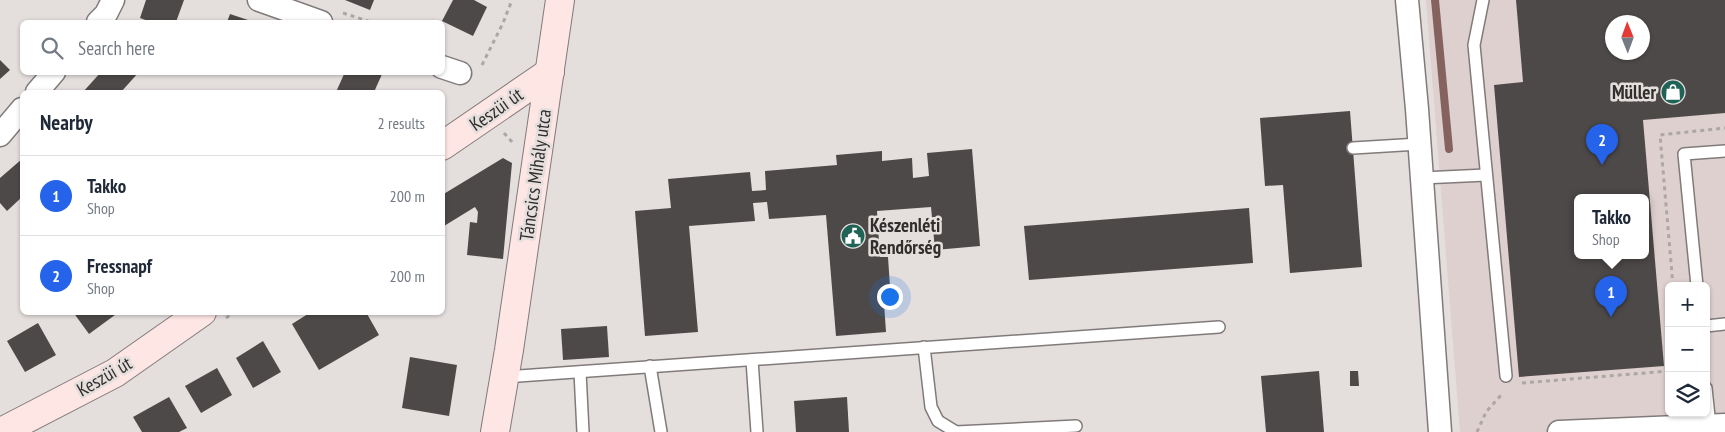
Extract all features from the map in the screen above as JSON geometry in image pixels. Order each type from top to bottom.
[{"type":"street","points":[[100,20],[106,14],[113,0]]},
{"type":"street","points":[[259,0],[315,20]]},
{"type":"street","name":"Táncsics Mihály utca","points":[[495,432],[509,350],[560,0]]},
{"type":"street","points":[[1407,0],[1440,432]]},
{"type":"street","name":"Keszüi út","points":[[445,144],[550,72]]},
{"type":"street","points":[[39,90],[51,75]]},
{"type":"street","points":[[0,135],[20,111]]},
{"type":"street","name":"Keszüi út","points":[[1,432],[115,372],[198,315]]},
{"type":"street","points":[[1559,432],[1717,426]]},
{"type":"lane","points":[[1482,0],[1474,45],[1508,380]]},
{"type":"lane","points":[[1353,148],[1419,144]]},
{"type":"lane","points":[[1696,282],[1684,154],[1725,151]]},
{"type":"lane","points":[[1422,178],[1486,176]]},
{"type":"lane","points":[[1710,326],[1725,324]]},
{"type":"lane","points":[[504,377],[1218,327]]},
{"type":"lane","points":[[924,348],[931,407],[938,421],[956,432],[1076,426]]},
{"type":"lane","points":[[752,360],[757,432]]},
{"type":"lane","points":[[650,366],[661,432]]},
{"type":"lane","points":[[580,372],[583,432]]},
{"type":"lane","points":[[1710,402],[1717,426]]},
{"type":"path","points":[[461,70],[503,23],[512,0]]},
{"type":"path","points":[[1477,432],[1486,412],[1508,380],[1665,371]]},
{"type":"shaded area","points":[[1426,0],[1725,0],[1725,432],[1460,432]]},
{"type":"building","points":[[146,0],[184,0],[177,20],[146,20],[140,18]]},
{"type":"building","points":[[345,0],[374,0],[370,10]]},
{"type":"building","points":[[453,0],[474,0],[487,7],[473,36],[443,20]]},
{"type":"building","points":[[1516,0],[1725,0],[1725,113],[1643,120],[1664,366],[1519,377],[1494,85],[1523,82]]},
{"type":"building","points":[[230,14],[248,20],[228,20]]},
{"type":"building","points":[[0,60],[10,70],[0,79]]},
{"type":"building","points":[[98,75],[136,75],[123,90],[85,90]]},
{"type":"building","points":[[344,75],[382,75],[375,90],[337,90]]},
{"type":"building","points":[[1350,111],[1362,267],[1290,273],[1283,185],[1265,186],[1260,118]]},
{"type":"building","name":"Készenléti Rendőrség","points":[[972,149],[980,246],[935,250],[931,207],[877,211],[880,257],[888,257],[891,302],[884,303],[886,332],[836,336],[826,215],[769,219],[767,202],[753,203],[755,221],[689,226],[698,332],[645,336],[635,211],[671,208],[668,179],[750,172],[752,191],[766,190],[765,171],[837,165],[836,155],[882,151],[882,161],[912,158],[913,178],[929,176],[927,153]]},
{"type":"building","points":[[503,158],[512,163],[503,259],[467,255],[470,222],[477,223],[478,212],[475,207],[445,225],[445,193]]},
{"type":"building","points":[[20,161],[20,199],[7,211],[0,203],[0,178]]},
{"type":"building","points":[[1249,208],[1253,263],[1029,280],[1024,226]]},
{"type":"building","points":[[75,315],[115,315],[89,334]]},
{"type":"building","points":[[306,315],[368,315],[379,335],[319,370],[292,324]]},
{"type":"building","points":[[38,323],[56,355],[25,372],[7,341]]},
{"type":"building","points":[[607,326],[609,357],[563,360],[561,329]]},
{"type":"building","points":[[263,341],[281,372],[253,388],[236,358]]},
{"type":"building","points":[[410,357],[457,365],[449,416],[402,408]]},
{"type":"building","points":[[217,368],[232,395],[201,413],[185,386]]},
{"type":"building","points":[[1319,371],[1324,432],[1266,432],[1261,376]]},
{"type":"building","points":[[1350,371],[1358,371],[1359,386],[1350,386]]},
{"type":"building","points":[[169,397],[187,428],[179,432],[142,432],[133,417]]},
{"type":"building","points":[[847,397],[849,432],[796,432],[794,401]]},
{"type":"waterway","points":[[1435,0],[1449,149]]},
{"type":"place","name":"Müller","points":[[1673,92]]},
{"type":"place","name":"Fressnapf","points":[[1602,165]]},
{"type":"place","name":"Készenléti Rendőrség","points":[[853,236]]},
{"type":"place","name":"Takko","points":[[1611,317]]}]
